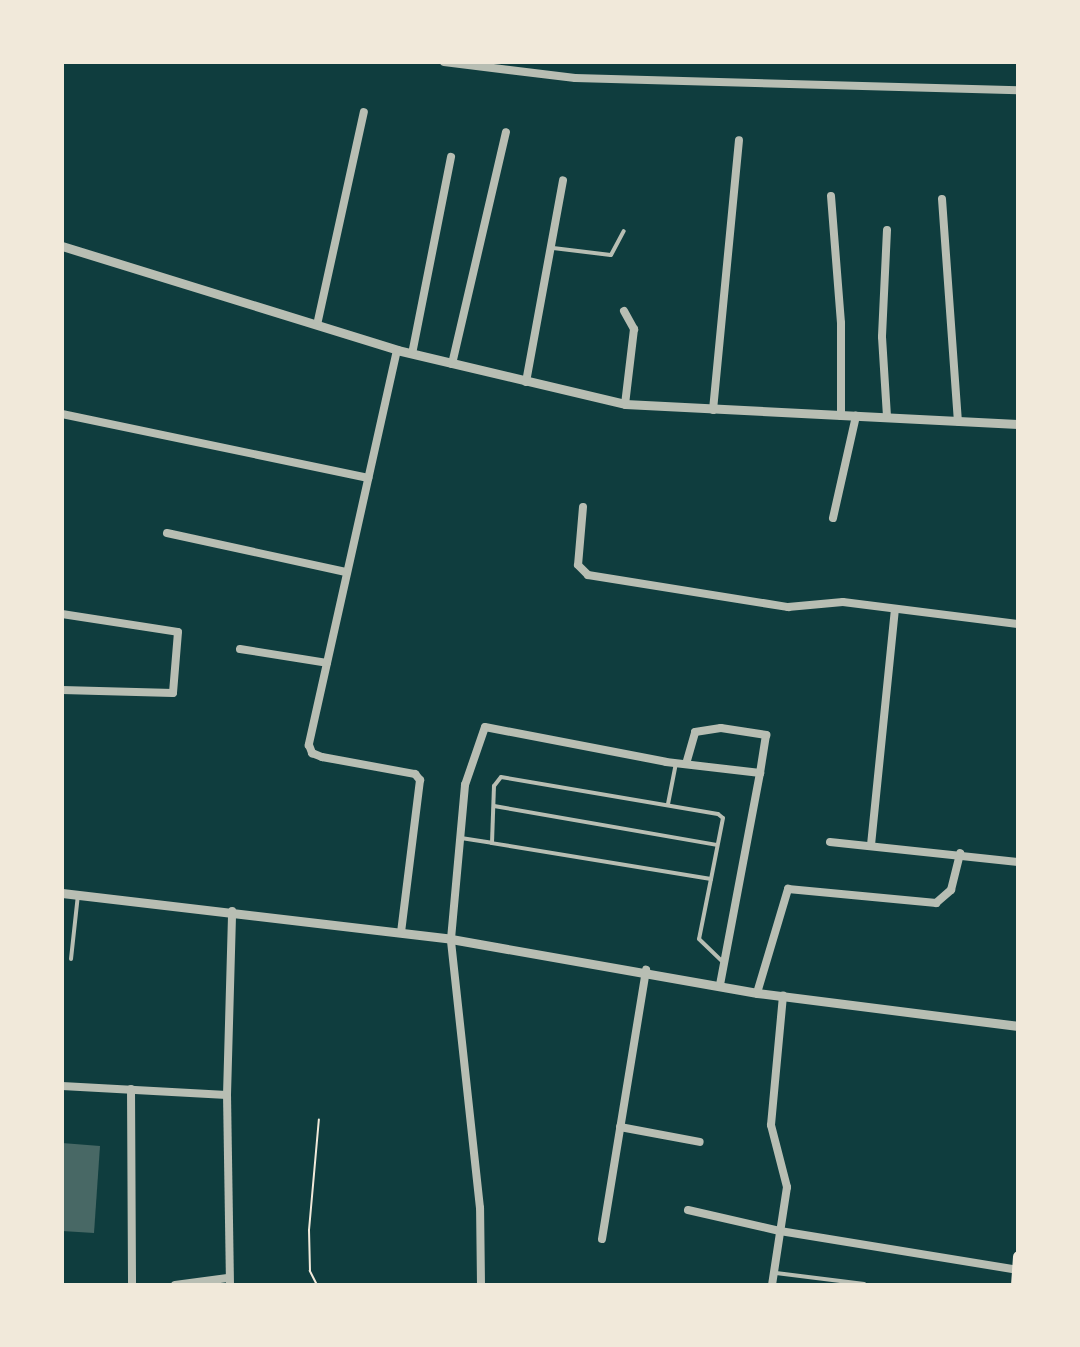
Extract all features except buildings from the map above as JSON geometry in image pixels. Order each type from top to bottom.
[{"type":"main road","points":[[1016,1285],[1018,1256]]},
{"type":"street","points":[[444,62],[524,73],[1018,90]]},
{"type":"street","points":[[524,73],[526,62]]},
{"type":"street","points":[[317,325],[364,112]]},
{"type":"street","points":[[452,364],[506,132]]},
{"type":"street","points":[[713,410],[739,140]]},
{"type":"street","points":[[412,354],[451,157]]},
{"type":"street","points":[[526,382],[563,180]]},
{"type":"street","points":[[831,196],[841,323],[841,416]]},
{"type":"street","points":[[942,199],[958,421]]},
{"type":"street","points":[[887,230],[882,337],[887,417]]},
{"type":"street","points":[[62,246],[397,350],[625,404],[1018,424]]},
{"type":"street","points":[[624,311],[634,329],[625,404]]},
{"type":"street","points":[[397,350],[346,572],[312,753],[415,774],[420,780],[401,933]]},
{"type":"street","points":[[62,414],[368,478]]},
{"type":"street","points":[[833,518],[856,416]]},
{"type":"street","points":[[583,507],[578,565],[588,575],[788,607],[843,602],[1018,624]]},
{"type":"street","points":[[167,533],[346,572]]},
{"type":"street","points":[[871,845],[895,609]]},
{"type":"street","points":[[62,614],[178,632],[173,693],[62,690]]},
{"type":"street","points":[[240,649],[327,663]]},
{"type":"street","points":[[481,1285],[480,1208],[451,939],[465,785],[485,727],[681,764],[760,773]]},
{"type":"street","points":[[681,764],[695,732],[721,728],[766,735],[720,985]]},
{"type":"street","points":[[830,842],[960,853],[1018,862]]},
{"type":"street","points":[[757,993],[788,889],[936,903],[951,890],[960,853]]},
{"type":"street","points":[[62,893],[451,939],[646,970],[757,993],[1018,1026]]},
{"type":"street","points":[[175,1285],[229,1281],[227,1095],[232,911]]},
{"type":"street","points":[[602,1239],[646,970]]},
{"type":"street","points":[[772,1285],[787,1187],[771,1125],[783,996]]},
{"type":"street","points":[[62,1086],[227,1095]]},
{"type":"street","points":[[131,1089],[132,1285]]},
{"type":"street","points":[[620,1127],[700,1142]]},
{"type":"street","points":[[688,1210],[780,1231],[1017,1270]]},
{"type":"lane","points":[[550,248],[611,255],[624,231]]},
{"type":"lane","points":[[668,804],[681,764]]},
{"type":"lane","points":[[492,843],[494,806],[501,777],[668,804],[723,818],[699,939],[724,963]]},
{"type":"lane","points":[[494,806],[717,845]]},
{"type":"lane","points":[[461,838],[711,879]]},
{"type":"lane","points":[[71,959],[78,895]]},
{"type":"lane","points":[[774,1273],[864,1284]]},
{"type":"path","points":[[317,1285],[310,1271],[309,1230],[319,1119]]}]
